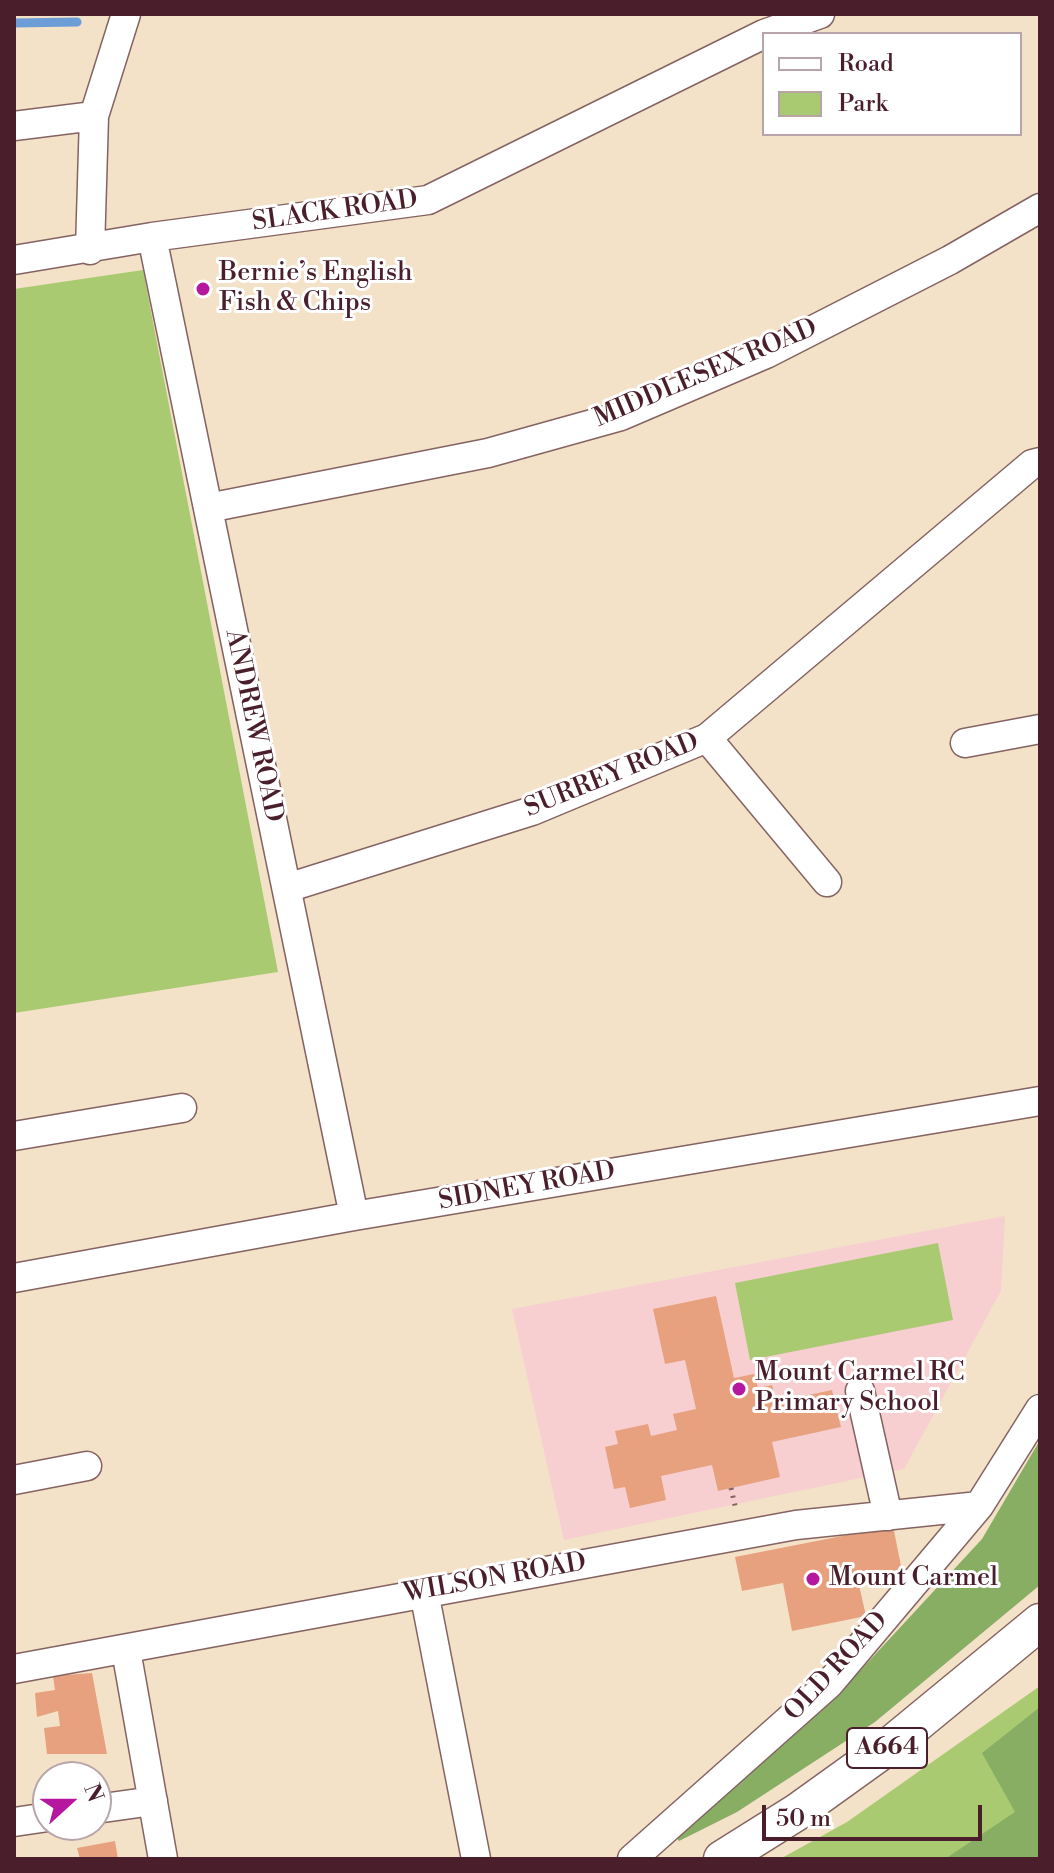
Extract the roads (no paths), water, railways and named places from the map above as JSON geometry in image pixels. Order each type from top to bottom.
[{"type":"main road","name":"A664","points":[[722,1859],[797,1812],[893,1743],[1040,1622]]},
{"type":"street","points":[[90,250],[94,116],[126,14]]},
{"type":"street","name":"SLACK ROAD","points":[[770,32],[820,14]]},
{"type":"street","name":"SLACK ROAD","points":[[14,260],[90,250],[152,237],[428,200],[762,35]]},
{"type":"street","points":[[14,126],[94,116]]},
{"type":"street","name":"MIDDLESEX ROAD","points":[[208,508],[488,453],[621,416],[766,354],[950,260],[1040,208]]},
{"type":"street","name":"ANDREW ROAD","points":[[152,237],[354,1216]]},
{"type":"street","name":"SURREY ROAD","points":[[287,888],[532,811],[707,738],[1032,464],[1040,462]]},
{"type":"street","points":[[965,743],[1040,729]]},
{"type":"street","points":[[707,738],[827,882]]},
{"type":"street","name":"SIDNEY ROAD","points":[[14,1278],[354,1216],[1040,1101]]},
{"type":"street","points":[[14,1136],[182,1108]]},
{"type":"street","points":[[860,1391],[888,1516]]},
{"type":"street","name":"OLD ROAD","points":[[632,1859],[829,1684],[979,1506],[1040,1409]]},
{"type":"street","points":[[14,1480],[87,1466]]},
{"type":"street","name":"WILSON ROAD","points":[[14,1669],[796,1525],[979,1506]]},
{"type":"street","points":[[424,1592],[476,1859]]},
{"type":"street","points":[[126,1650],[163,1859]]},
{"type":"street","points":[[112,1807],[153,1801]]},
{"type":"waterway","points":[[14,23],[77,22]]},
{"type":"place","name":"Bernie’s English Fish & Chips","points":[[203,289]]},
{"type":"place","name":"Mount Carmel RC Primary School","points":[[739,1389]]},
{"type":"place","name":"Mount Carmel","points":[[813,1579]]}]
